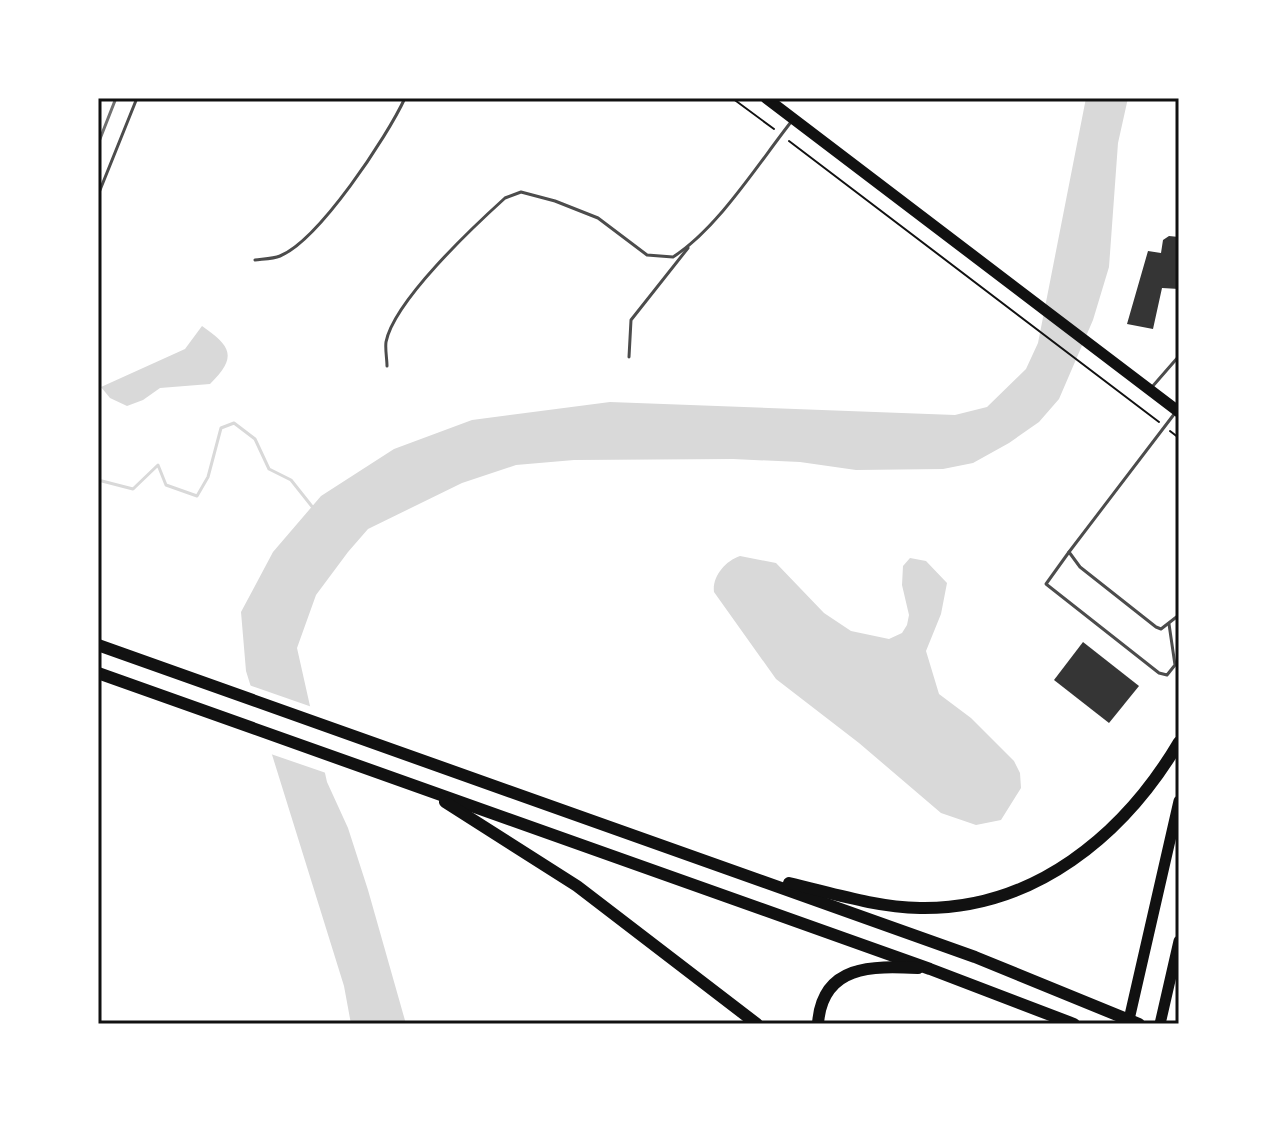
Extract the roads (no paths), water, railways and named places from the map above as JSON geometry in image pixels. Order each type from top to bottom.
[{"type":"highway","points":[[98,645],[975,957],[1139,1024]]},
{"type":"highway","points":[[98,673],[930,969],[1074,1024]]},
{"type":"highway","points":[[727,869],[886,905],[938,907],[997,896],[1056,872],[1111,831],[1141,799],[1179,742]]},
{"type":"highway","points":[[422,788],[566,879],[757,1024]]},
{"type":"highway","points":[[818,1024],[826,996],[851,972],[872,966],[930,969]]},
{"type":"main road","points":[[766,98],[1178,411]]},
{"type":"main road","points":[[1128,1024],[1179,801]]},
{"type":"main road","points":[[1160,1024],[1179,941]]},
{"type":"lane","points":[[98,195],[137,98]]},
{"type":"lane","points":[[255,260],[280,256],[316,228],[391,128],[405,98]]},
{"type":"lane","points":[[387,366],[385,343],[391,328],[424,279],[505,198],[521,192],[555,201],[598,218],[647,255],[673,257],[689,244],[793,119]]},
{"type":"lane","points":[[629,357],[631,320],[684,257],[689,244]]},
{"type":"lane","points":[[1150,390],[1179,356]]},
{"type":"lane","points":[[1169,624],[1175,665],[1167,675],[1159,673],[1046,584],[1178,411]]},
{"type":"lane","points":[[1069,552],[1080,567],[1156,627],[1161,629],[1179,614]]},
{"type":"waterway","points":[[98,480],[133,489],[158,465],[166,485],[197,496],[208,477],[221,428],[234,423],[255,439],[269,469],[291,480],[314,509]]},
{"type":"railway","points":[[98,144],[116,98]]}]
